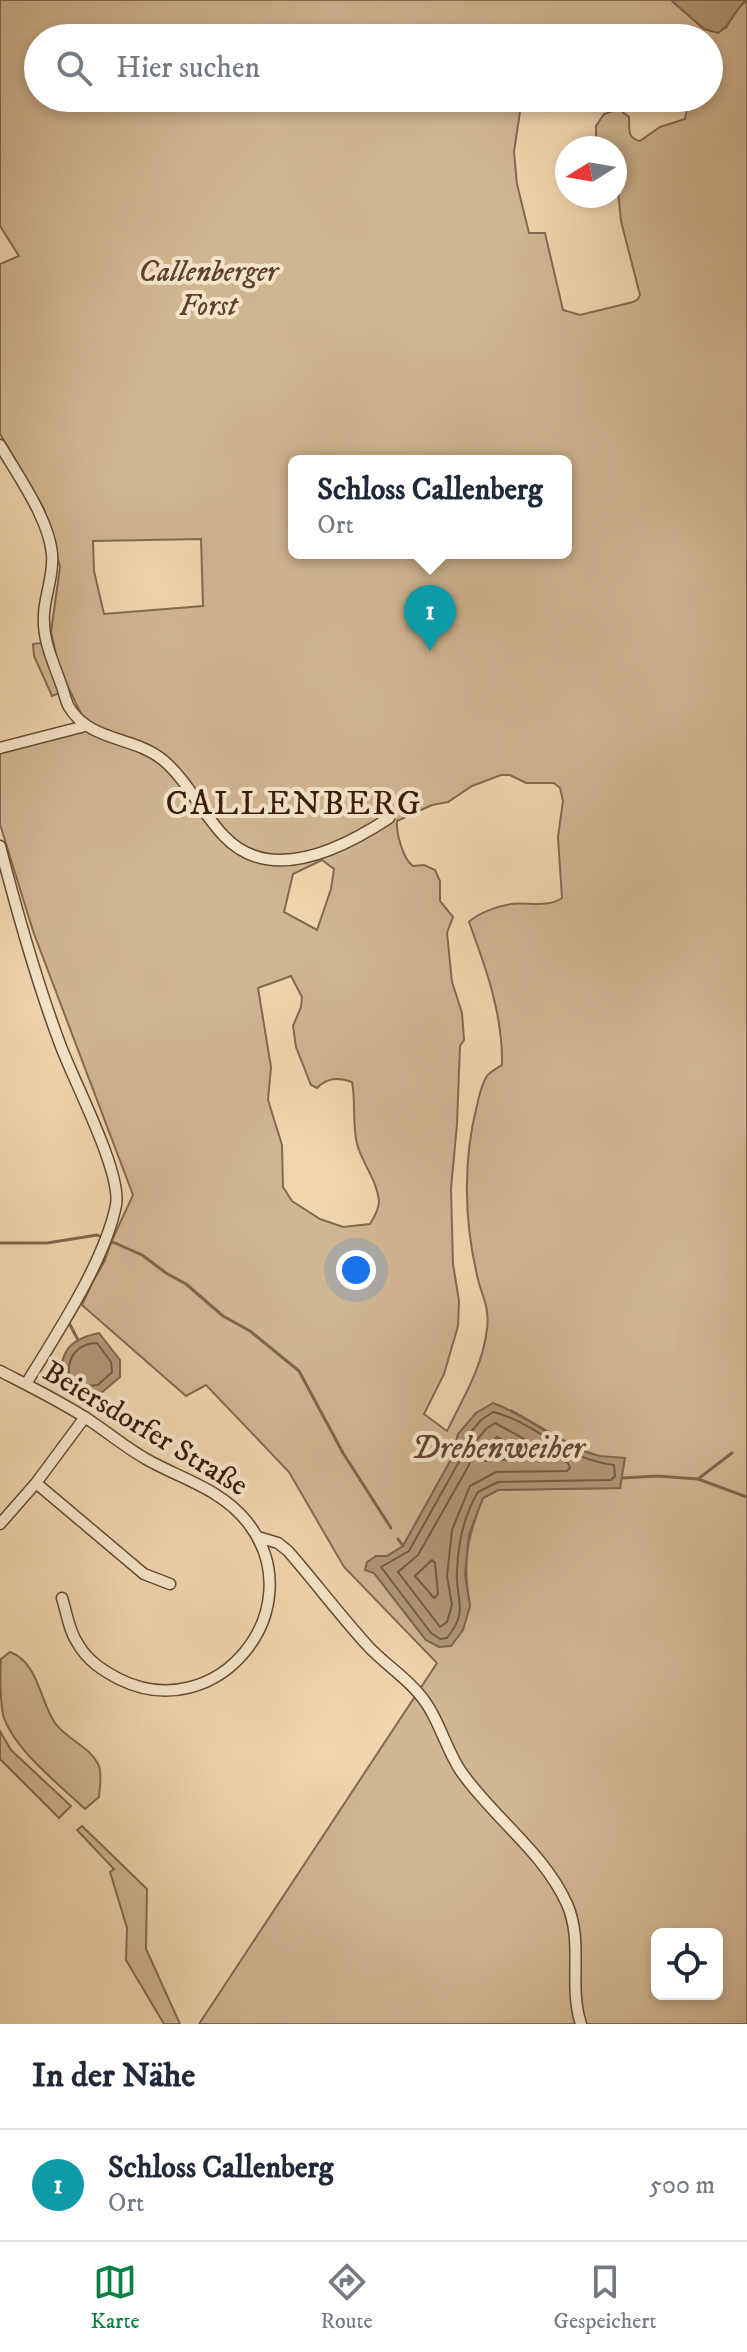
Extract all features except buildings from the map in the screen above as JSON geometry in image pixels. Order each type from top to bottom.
[{"type":"street","points":[[0,445],[49,537],[52,569],[44,614],[45,635],[68,706],[85,726],[161,758],[176,772],[222,834],[236,847],[268,860],[288,860],[332,850],[348,844],[389,818]]},
{"type":"street","points":[[59,731],[68,716],[68,706]]},
{"type":"street","points":[[0,748],[85,726]]},
{"type":"street","points":[[0,846],[60,1044],[117,1188],[117,1203],[103,1245],[68,1316],[26,1384]]},
{"type":"street","name":"Beiersdorfer Straße","points":[[0,1371],[85,1417],[146,1459],[212,1491],[238,1512],[258,1537]]},
{"type":"street","points":[[0,1524],[36,1483],[85,1417]]},
{"type":"street","points":[[36,1483],[144,1574],[170,1584]]},
{"type":"street","points":[[0,1502],[10,1511]]},
{"type":"street","points":[[62,1598],[76,1641],[85,1654],[105,1671],[129,1684],[156,1690],[171,1691],[199,1684],[235,1663],[257,1637],[262,1626],[270,1591],[270,1574],[258,1537]]},
{"type":"street","points":[[258,1537],[278,1543],[288,1551],[367,1646],[421,1696],[460,1770],[555,1883],[567,1903],[574,1924],[575,1993],[581,2024]]},
{"type":"green space","name":"Callenberger Forst","points":[[0,0],[671,0],[698,24],[24,24],[24,112],[520,112],[514,152],[517,184],[529,233],[545,233],[563,310],[580,315],[633,302],[640,295],[620,208],[627,208],[627,136],[596,136],[596,126],[604,114],[623,112],[629,117],[631,135],[640,141],[660,127],[685,119],[686,112],[723,112],[723,28],[747,0],[747,2024],[199,2024],[437,1663],[344,1567],[289,1472],[206,1385],[186,1396],[82,1305],[133,1195],[33,931],[0,824],[0,752],[64,732],[83,718],[59,668],[51,632],[60,567],[44,509],[0,434],[0,264],[19,256],[0,226]],"holes":[[[201,539],[203,606],[104,614],[94,571],[93,541]],[[501,775],[510,775],[526,783],[554,783],[560,788],[563,801],[558,837],[562,898],[544,904],[500,906],[469,922],[496,1010],[502,1065],[488,1075],[482,1086],[472,1126],[467,1168],[470,1233],[488,1321],[485,1343],[477,1369],[447,1431],[424,1414],[444,1374],[458,1326],[451,1189],[460,1046],[464,1040],[462,1013],[452,982],[447,933],[453,917],[440,901],[440,881],[435,870],[424,865],[413,866],[406,858],[397,821],[432,805],[448,802],[472,786]],[[322,860],[334,869],[331,889],[317,930],[284,912],[293,874]],[[291,976],[302,997],[293,1026],[296,1047],[311,1085],[317,1088],[333,1079],[352,1082],[357,1144],[376,1186],[379,1201],[370,1224],[343,1227],[320,1219],[292,1201],[283,1187],[282,1145],[268,1100],[271,1067],[258,988]],[[511,1410],[579,1449],[599,1456],[620,1488],[498,1490],[483,1498],[468,1550],[466,1576],[470,1606],[426,1640],[374,1573],[376,1556],[387,1556],[403,1546],[453,1456],[458,1434]]]},
{"type":"green space","points":[[41,643],[60,693],[52,696],[34,656],[33,644]]},
{"type":"green space","points":[[10,1652],[27,1664],[33,1673],[55,1723],[99,1766],[99,1797],[85,1809],[38,1766],[9,1728],[3,1715],[0,1673],[1,1659]]},
{"type":"green space","points":[[0,1731],[11,1750],[71,1806],[59,1818],[0,1759]]},
{"type":"green space","points":[[82,1826],[147,1889],[146,1949],[180,2024],[164,2024],[126,1960],[127,1928],[110,1872],[114,1869],[77,1830]]},
{"type":"water","points":[[671,0],[747,0],[723,29],[723,24],[698,24]]},
{"type":"water","points":[[99,1333],[120,1360],[120,1377],[100,1394],[84,1394],[60,1379],[62,1360],[74,1343]]},
{"type":"water","name":"Drehenweiher","points":[[493,1403],[573,1447],[600,1456],[625,1458],[620,1488],[498,1490],[483,1498],[469,1534],[465,1575],[470,1606],[463,1630],[451,1646],[439,1647],[426,1640],[374,1573],[365,1570],[367,1562],[376,1556],[387,1556],[403,1546],[453,1456],[458,1434],[476,1413]]},
{"type":"waterway","points":[[0,1243],[47,1243],[97,1235],[142,1255],[186,1284],[223,1316],[250,1331],[299,1371],[343,1453],[391,1528]]},
{"type":"waterway","points":[[73,1316],[104,1261],[111,1241]]},
{"type":"waterway","points":[[69,1323],[78,1340]]},
{"type":"waterway","points":[[698,1479],[732,1453]]},
{"type":"waterway","points":[[623,1478],[657,1476],[698,1479],[747,1497]]},
{"type":"waterway","points":[[398,1539],[403,1546]]},
{"type":"place","name":"Schloss Callenberg","points":[[430,651]]},
{"type":"district","name":"CALLENBERG","points":[[294,804]]}]
